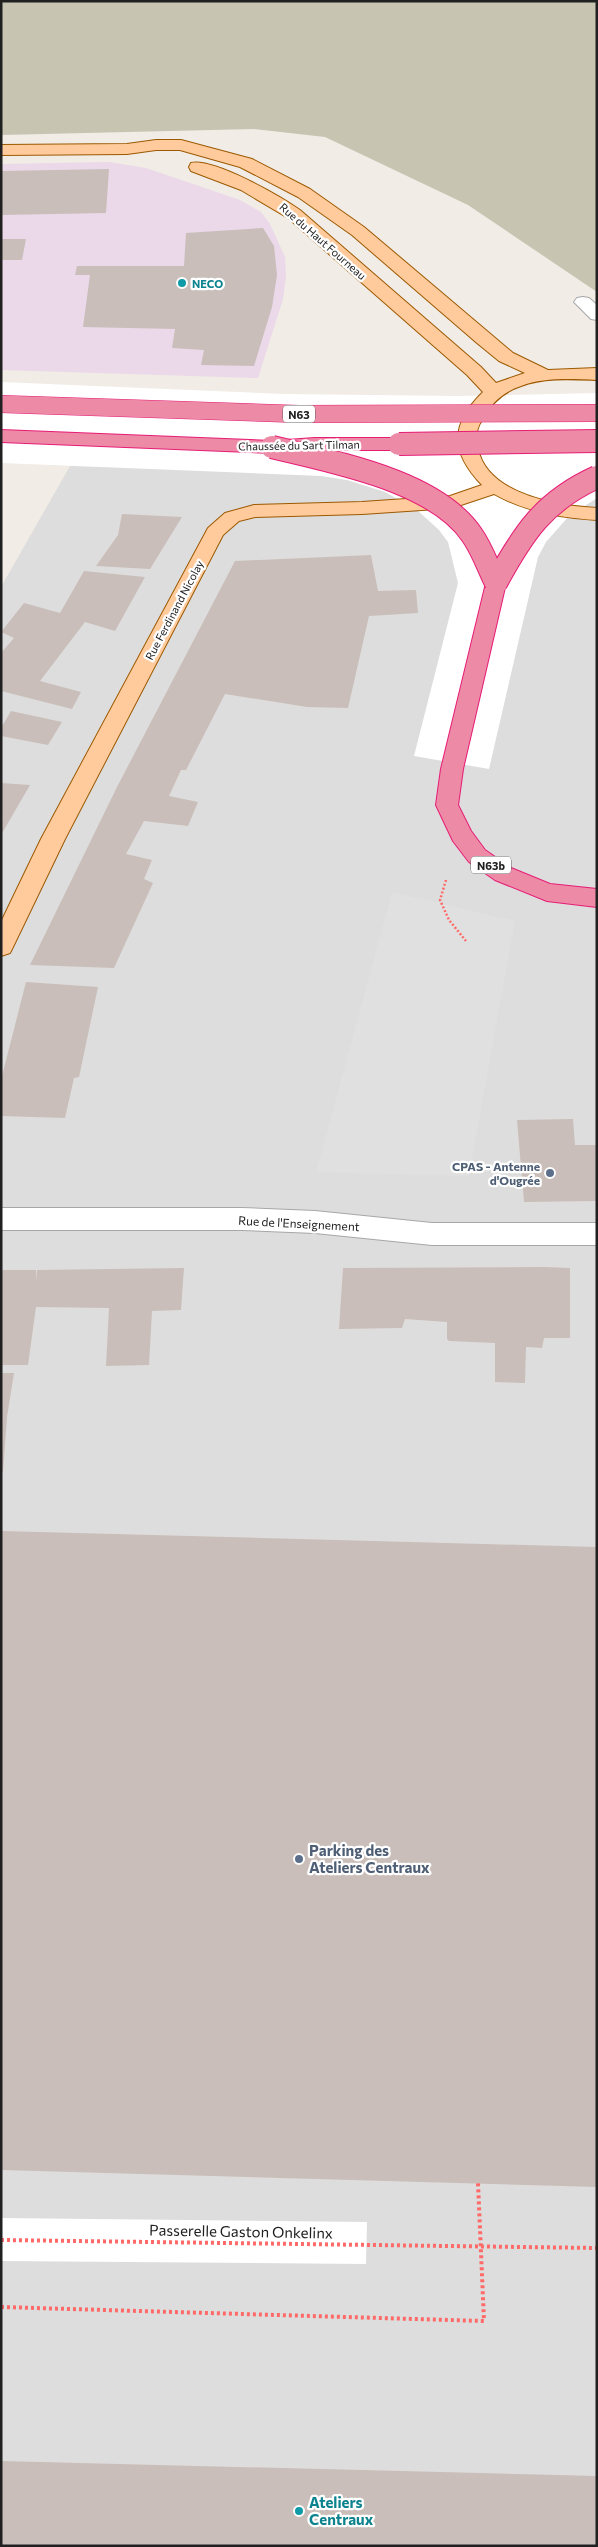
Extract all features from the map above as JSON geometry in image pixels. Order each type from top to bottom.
[{"type":"highway","name":"N63","points":[[1,404],[282,414],[510,415],[597,412]]},
{"type":"highway","name":"Chaussée du Sart Tilman","points":[[1,436],[272,447],[315,444],[597,441]]},
{"type":"highway","points":[[272,447],[363,469],[407,486],[443,506],[472,534],[496,583]]},
{"type":"highway","points":[[496,583],[519,540],[537,515],[562,494],[597,477]]},
{"type":"highway","name":"N63b","points":[[496,583],[452,769],[447,805],[461,835],[477,856],[503,874],[547,892],[597,898]]},
{"type":"main road","name":"Rue du Haut Fourneau","points":[[128,149],[156,145],[181,145],[246,163],[273,175],[304,192],[358,231],[506,356],[544,375]]},
{"type":"main road","points":[[1,150],[128,149]]},
{"type":"main road","name":"Rue du Haut Fourneau","points":[[128,149],[213,172],[245,184],[272,199],[294,214],[433,334],[494,392]]},
{"type":"main road","points":[[591,515],[558,510],[514,497],[496,487],[477,470],[469,453],[466,432],[480,407],[494,392],[515,383],[544,375],[597,374]]},
{"type":"main road","name":"Rue Ferdinand Nicolay","points":[[1,947],[53,839],[215,532],[232,517],[254,511],[362,508],[452,502],[496,487]]},
{"type":"street","points":[[583,302],[597,315]]},
{"type":"street","name":"Rue de l'Enseignement","points":[[1,1219],[242,1219],[315,1222],[432,1234],[597,1234]]},
{"type":"path","points":[[447,875],[440,900],[449,920],[466,941]]},
{"type":"path","points":[[1,2307],[484,2321],[478,2183]]},
{"type":"path","name":"Passerelle Gaston Onkelinx","points":[[1,2240],[597,2248]]},
{"type":"shaded area","points":[[1,1],[597,1],[597,292],[468,205],[325,137],[254,129],[1,135]]},
{"type":"shaded area","points":[[109,162],[146,168],[240,200],[261,212],[270,224],[285,257],[286,276],[283,299],[258,378],[1,370],[1,164]]},
{"type":"shaded area","points":[[70,466],[597,477],[597,2546],[1,2546],[1,587]]},
{"type":"shaded area","points":[[392,892],[515,921],[469,1176],[316,1172]]},
{"type":"pier","points":[[1,382],[285,394],[458,396],[597,393],[597,498],[569,516],[546,542],[538,557],[489,769],[414,756],[458,583],[448,542],[439,530],[417,510],[385,492],[347,480],[321,476],[1,463]]},
{"type":"pier","points":[[1,2218],[367,2222],[366,2264],[1,2261]]},
{"type":"building","points":[[109,169],[106,213],[1,215],[1,171]]},
{"type":"building","name":"NECO","points":[[263,228],[274,246],[277,275],[272,307],[254,366],[201,365],[204,350],[172,348],[175,329],[83,327],[90,275],[75,275],[77,266],[184,266],[186,233]]},
{"type":"building","points":[[1,239],[26,239],[22,260],[1,260]]},
{"type":"building","points":[[122,514],[182,517],[150,569],[96,566],[118,535]]},
{"type":"building","points":[[371,555],[378,591],[416,590],[418,613],[369,616],[348,708],[307,707],[225,694],[186,770],[181,770],[169,796],[198,802],[188,826],[144,821],[126,854],[152,860],[144,879],[153,883],[114,968],[30,965],[117,787],[235,561]]},
{"type":"building","points":[[84,571],[145,577],[115,631],[85,622],[40,681],[81,692],[72,709],[1,691],[1,653],[14,638],[1,632],[24,603],[60,613]]},
{"type":"building","points":[[11,711],[62,722],[48,745],[1,736],[1,728]]},
{"type":"building","points":[[1,783],[30,785],[1,835]]},
{"type":"building","points":[[26,982],[98,987],[79,1077],[74,1078],[65,1118],[1,1116],[1,1080]]},
{"type":"building","name":"CPAS - Antenne d'Ougrée","points":[[573,1119],[575,1145],[597,1145],[597,1201],[524,1202],[517,1120]]},
{"type":"building","points":[[184,1268],[181,1310],[152,1311],[149,1365],[106,1366],[109,1308],[36,1307],[28,1365],[1,1365],[1,1270],[36,1270],[37,1281],[37,1270]]},
{"type":"building","points":[[343,1268],[570,1268],[570,1338],[544,1338],[542,1348],[526,1347],[525,1383],[495,1382],[495,1343],[449,1341],[447,1339],[447,1322],[405,1319],[402,1328],[339,1329]]},
{"type":"building","points":[[1,1373],[14,1373],[7,1417],[3,1472],[1,1472]]},
{"type":"building","name":"Parking des Ateliers Centraux","points":[[1,1531],[597,1547],[597,2187],[1,2170]]},
{"type":"building","name":"Ateliers Centraux","points":[[1,2461],[597,2476],[597,2546],[1,2546]]},
{"type":"place","name":"NECO","points":[[182,283]]},
{"type":"place","name":"CPAS - Antenne d'Ougrée","points":[[550,1173]]},
{"type":"place","name":"Parking des Ateliers Centraux","points":[[299,1859]]},
{"type":"place","name":"Ateliers Centraux","points":[[299,2511]]}]
